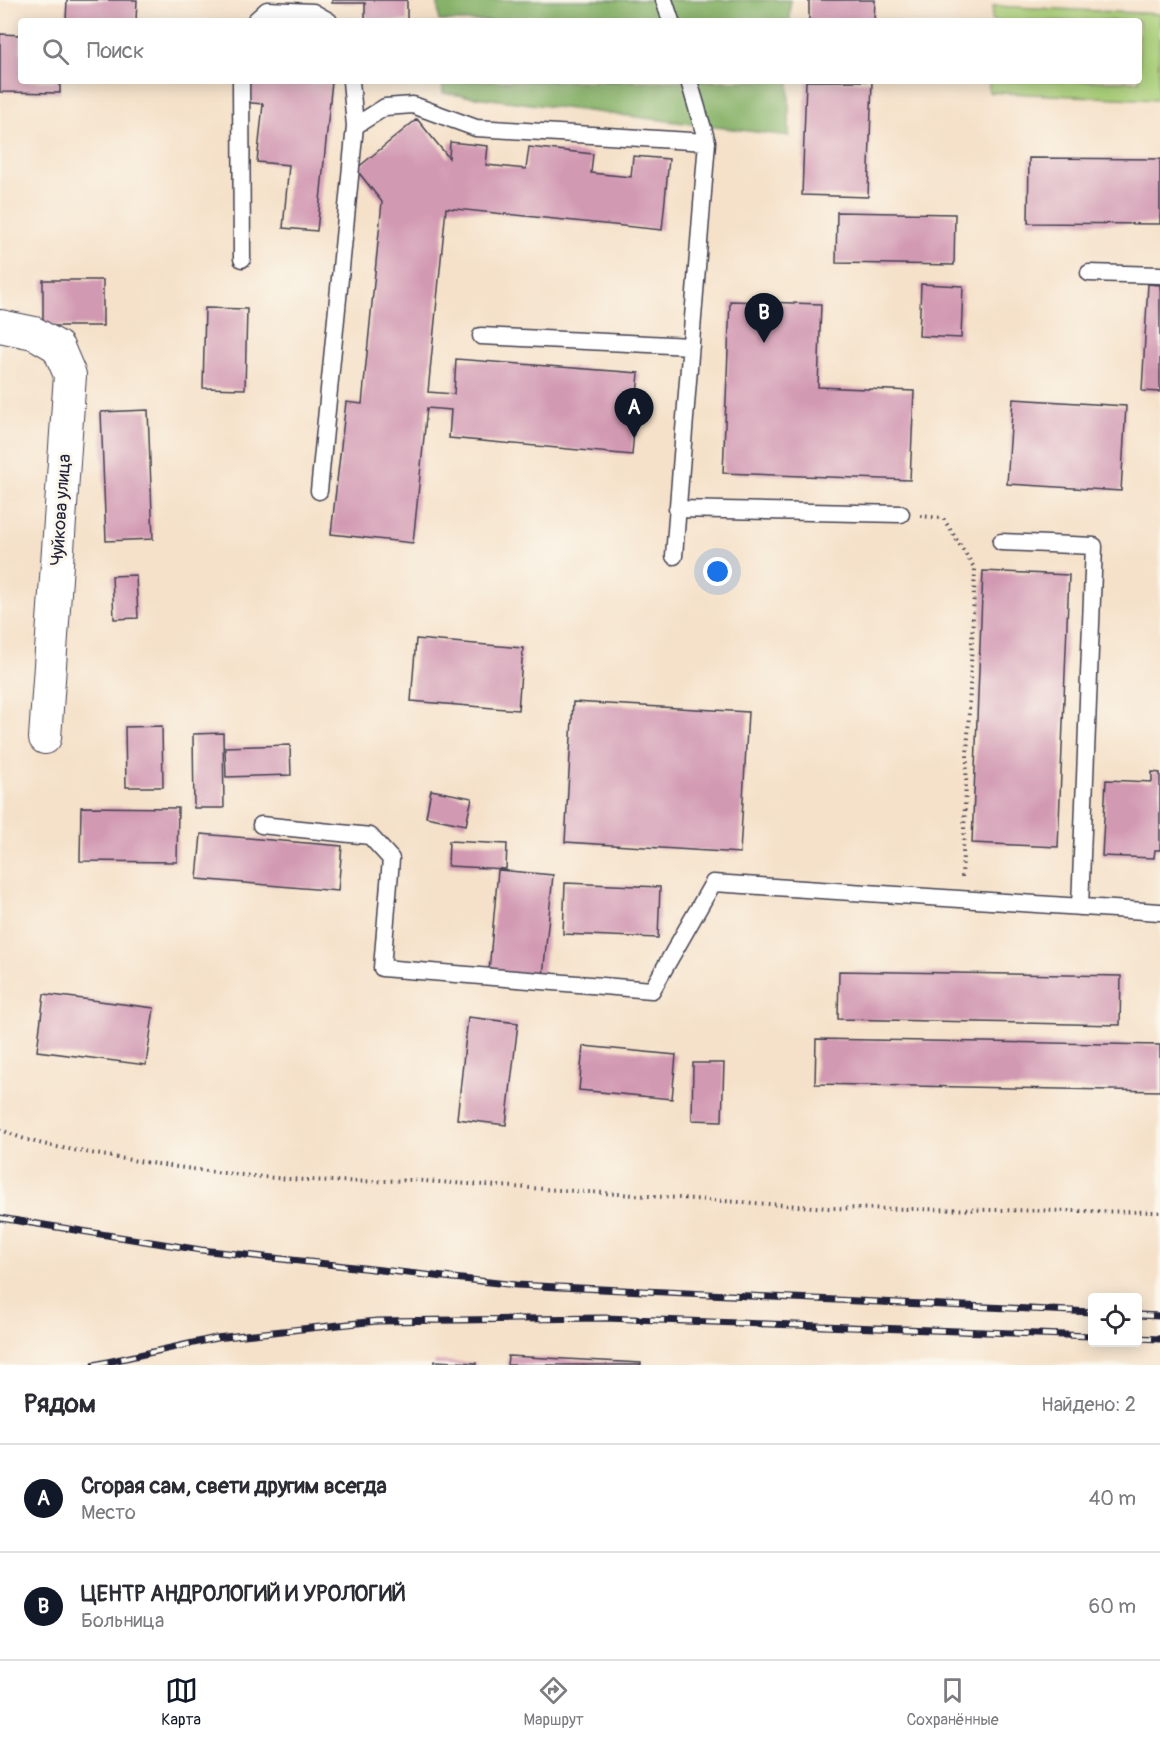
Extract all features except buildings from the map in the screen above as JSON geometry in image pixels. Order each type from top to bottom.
[{"type":"street","name":"Чуйкова улица","points":[[0,326],[34,333],[58,347],[70,375],[45,738]]},
{"type":"lane","points":[[664,0],[670,18]]},
{"type":"lane","points":[[263,10],[313,12],[324,18]]},
{"type":"lane","points":[[241,84],[242,259]]},
{"type":"lane","points":[[319,491],[355,126],[351,84]]},
{"type":"lane","points":[[674,556],[707,142],[690,84]]},
{"type":"lane","points":[[355,126],[385,107],[413,105],[476,128],[707,142]]},
{"type":"lane","points":[[1089,273],[1160,275]]},
{"type":"lane","points":[[481,336],[690,346]]},
{"type":"lane","points":[[677,508],[901,514]]},
{"type":"lane","points":[[1000,542],[1094,546],[1080,907]]},
{"type":"lane","points":[[261,825],[370,836],[392,859],[382,968],[652,990],[713,883],[1160,912]]},
{"type":"path","points":[[901,514],[943,518],[975,569],[961,900]]},
{"type":"path","points":[[0,1129],[23,1141],[170,1167],[361,1183],[409,1180],[830,1209],[1160,1212]]},
{"type":"green space","points":[[438,0],[790,0],[790,18],[439,18]]},
{"type":"green space","points":[[993,6],[1160,14],[1158,100],[989,92],[989,84],[1142,84],[1142,18],[992,18]]},
{"type":"green space","points":[[442,84],[789,84],[789,136],[443,93]]},
{"type":"railway","points":[[0,1218],[201,1250],[516,1285],[1088,1312]]},
{"type":"railway","points":[[1142,1315],[1160,1316]]},
{"type":"railway","points":[[94,1365],[216,1338],[377,1321],[605,1318],[1088,1336]]},
{"type":"railway","points":[[1142,1338],[1160,1339]]},
{"type":"place","name":"ЦЕНТР АНДРОЛОГИЙ И УРОЛОГИЙ","points":[[764,343]]},
{"type":"place","name":"Сгорая сам, свети другим всегда","points":[[634,438]]}]
